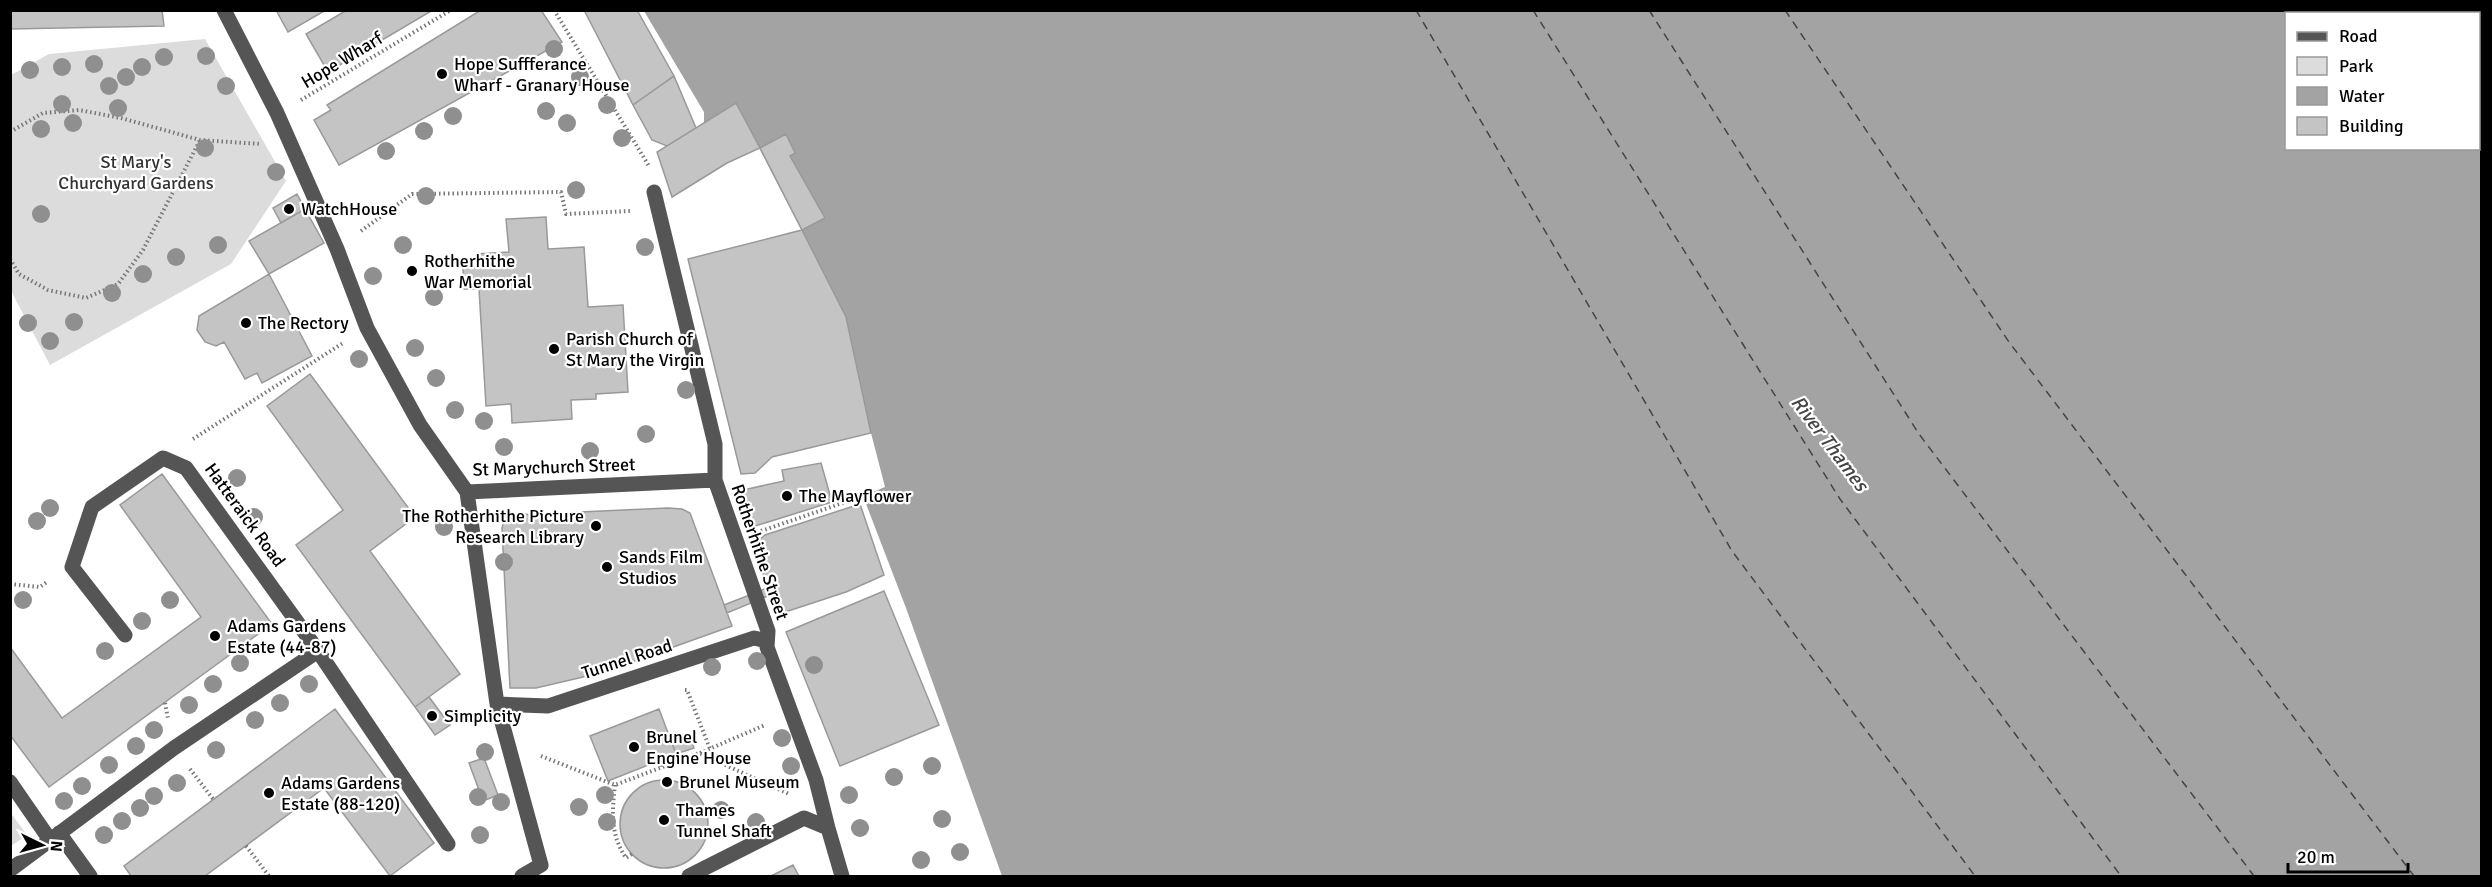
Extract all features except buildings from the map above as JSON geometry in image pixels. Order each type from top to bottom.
[{"type":"street","name":"St Marychurch Street","points":[[224,10],[277,113],[337,249],[367,328],[420,424],[467,492],[715,480]]},
{"type":"street","name":"Rotherhithe Street","points":[[654,192],[715,444],[715,480],[768,632],[767,647],[816,780],[842,876]]},
{"type":"street","points":[[124,635],[72,567],[92,507],[163,458]]},
{"type":"street","name":"Hatteraick Road","points":[[163,458],[186,468],[318,651],[448,844]]},
{"type":"street","points":[[467,492],[496,704],[541,865],[522,876]]},
{"type":"street","name":"Tunnel Road","points":[[496,704],[548,706],[754,638],[767,641]]},
{"type":"street","points":[[10,870],[174,748],[318,651]]},
{"type":"street","points":[[10,782],[90,876]]},
{"type":"street","points":[[689,876],[804,818],[828,828]]},
{"type":"path","name":"Hope Wharf","points":[[277,113],[451,10]]},
{"type":"path","points":[[337,249],[412,194],[561,192],[566,214],[634,211],[654,192],[652,172],[643,152],[554,10]]},
{"type":"path","points":[[10,132],[43,113],[79,110],[121,118],[200,140],[291,146]]},
{"type":"path","points":[[10,259],[19,274],[48,290],[86,298],[118,284],[143,250],[200,140]]},
{"type":"path","points":[[163,458],[367,328]]},
{"type":"path","points":[[763,530],[863,496]]},
{"type":"path","points":[[10,584],[40,587],[72,567]]},
{"type":"path","points":[[687,690],[710,749]]},
{"type":"path","points":[[535,752],[550,761],[615,785],[768,724]]},
{"type":"path","points":[[174,748],[213,799]]},
{"type":"path","points":[[699,753],[790,794]]},
{"type":"path","points":[[659,761],[660,768]]},
{"type":"path","points":[[615,785],[613,830],[617,845],[626,858],[632,854]]},
{"type":"path","points":[[246,846],[269,876]]},
{"type":"green space","name":"St Mary's Churchyard Gardens","points":[[205,39],[286,181],[231,264],[50,365],[11,291],[11,75],[49,54]]},
{"type":"green space","points":[[10,812],[27,835],[11,846],[10,846]]},
{"type":"water","name":"River Thames","points":[[644,11],[2481,11],[2481,876],[1002,876],[906,608],[863,496],[885,487],[846,317],[736,103],[704,123],[704,112]]},
{"type":"ferry route","points":[[1416,10],[1732,551],[1975,876]]},
{"type":"ferry route","points":[[1533,10],[1840,499],[2121,876]]},
{"type":"ferry route","points":[[1649,10],[1919,434],[2254,876]]},
{"type":"ferry route","points":[[1785,10],[2009,342],[2414,876]]},
{"type":"place","name":"Hope Suffferance Wharf - Granary House","points":[[442,74]]},
{"type":"place","name":"WatchHouse","points":[[289,209]]},
{"type":"place","name":"Rotherhithe War Memorial","points":[[412,271]]},
{"type":"place","name":"The Rectory","points":[[246,323]]},
{"type":"place","name":"Parish Church of St Mary the Virgin","points":[[554,349]]},
{"type":"place","name":"The Mayflower","points":[[787,496]]},
{"type":"place","name":"The Rotherhithe Picture Research Library","points":[[596,526]]},
{"type":"place","name":"Sands Film Studios","points":[[607,567]]},
{"type":"place","name":"Adams Gardens Estate (44-87)","points":[[215,636]]},
{"type":"place","name":"Simplicity","points":[[432,716]]},
{"type":"place","name":"Brunel Engine House","points":[[634,747]]},
{"type":"place","name":"Brunel Museum","points":[[667,782]]},
{"type":"place","name":"Adams Gardens Estate (88-120)","points":[[269,793]]},
{"type":"place","name":"Thames Tunnel Shaft","points":[[664,820]]}]
